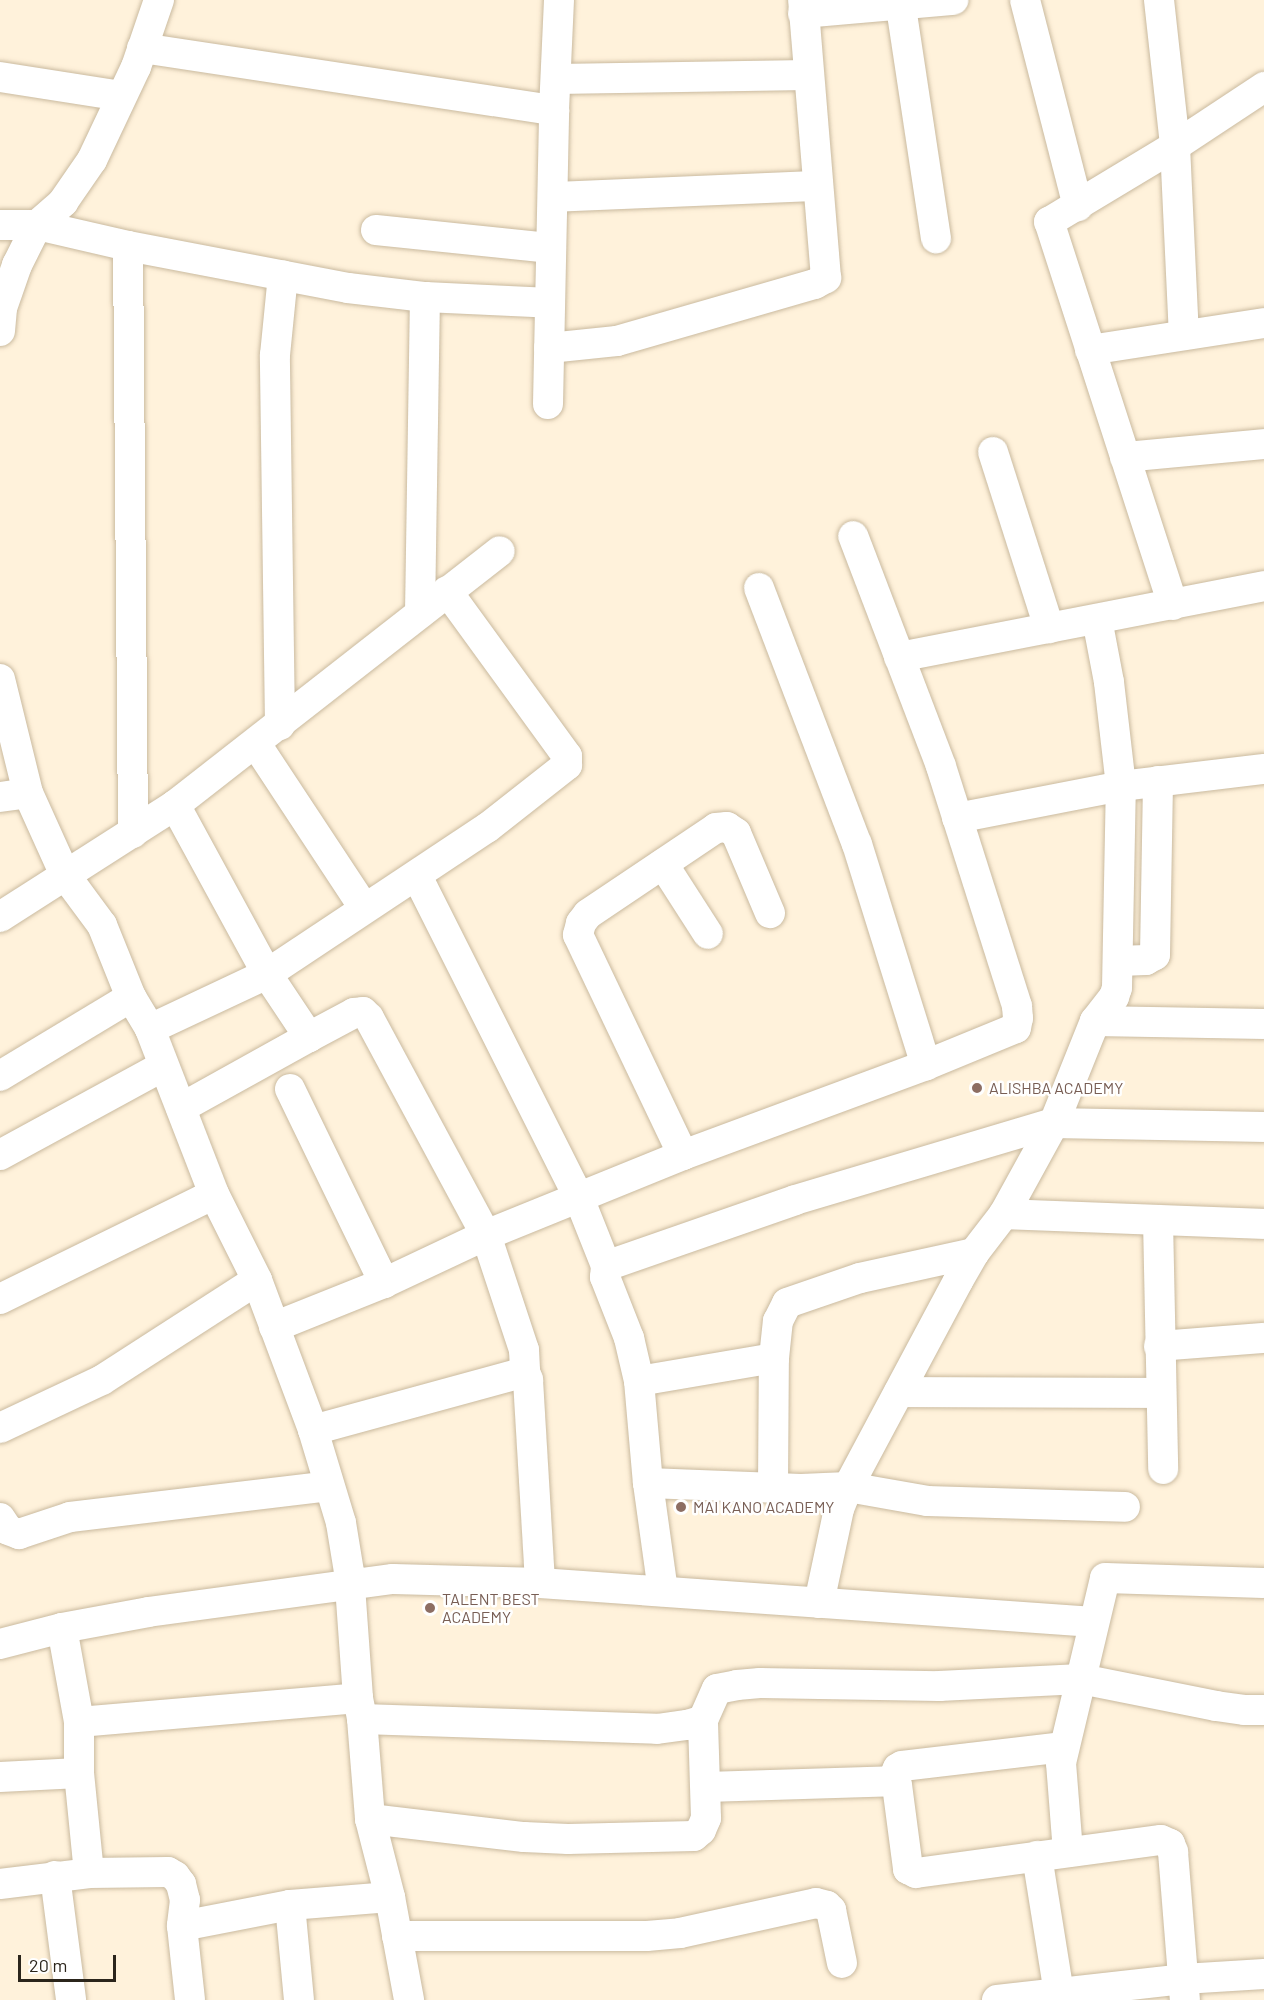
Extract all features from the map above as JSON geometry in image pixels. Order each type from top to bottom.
[{"type":"street","points":[[0,331],[2,308],[9,286],[37,225],[63,202],[92,160],[122,96],[159,0]]},
{"type":"street","points":[[548,404],[554,110],[560,0]]},
{"type":"street","points":[[549,348],[617,341],[815,284],[826,278],[803,7],[901,7],[953,0]]},
{"type":"street","points":[[1025,0],[1078,206]]},
{"type":"street","points":[[1159,0],[1175,146],[1184,335]]},
{"type":"street","points":[[901,7],[936,238]]},
{"type":"street","points":[[142,48],[554,110]]},
{"type":"street","points":[[556,79],[808,75]]},
{"type":"street","points":[[0,77],[122,96]]},
{"type":"street","points":[[1173,605],[1049,222],[1175,146],[1264,87]]},
{"type":"street","points":[[553,197],[817,186]]},
{"type":"street","points":[[0,225],[37,225],[128,246],[348,288],[425,297],[550,303]]},
{"type":"street","points":[[376,230],[551,248]]},
{"type":"street","points":[[128,246],[133,833]]},
{"type":"street","points":[[280,724],[275,355],[282,275]]},
{"type":"street","points":[[420,613],[425,297]]},
{"type":"street","points":[[1090,350],[1264,323]]},
{"type":"street","points":[[1125,457],[1264,444]]},
{"type":"street","points":[[993,452],[1049,628]]},
{"type":"street","points":[[274,1327],[384,1283],[486,1235],[683,1155],[926,1065],[1016,1028],[1018,1018],[941,766],[853,536]]},
{"type":"street","points":[[0,917],[175,805],[256,744],[500,551]]},
{"type":"street","points":[[899,657],[1264,586]]},
{"type":"street","points":[[759,588],[857,844],[926,1065]]},
{"type":"street","points":[[150,1029],[267,974],[417,876],[551,780],[567,765],[568,760],[447,591]]},
{"type":"street","points":[[819,1603],[839,1509],[848,1487],[974,1253],[1004,1214],[1054,1123],[1095,1021],[1114,997],[1119,961],[1121,786],[1109,682],[1097,619]]},
{"type":"street","points":[[0,679],[14,795],[65,875],[102,925],[131,997],[150,1029],[214,1194],[257,1280],[313,1430],[341,1524],[350,1584],[370,1819],[390,1897],[409,2000]]},
{"type":"street","points":[[256,744],[364,909]]},
{"type":"street","points":[[957,818],[1121,786],[1264,769]]},
{"type":"street","points":[[1119,961],[1146,960],[1155,955],[1158,781]]},
{"type":"street","points":[[175,805],[267,974],[309,1037]]},
{"type":"street","points":[[683,1155],[578,934],[581,922],[588,914],[716,828],[727,827],[736,833],[770,913]]},
{"type":"street","points":[[663,864],[708,934]]},
{"type":"street","points":[[417,876],[579,1198],[606,1266],[605,1277],[629,1338],[639,1381],[648,1483],[663,1591]]},
{"type":"street","points":[[0,1076],[131,997]]},
{"type":"street","points":[[181,1108],[359,1011],[369,1018],[486,1235],[524,1350],[525,1372],[528,1380],[540,1583]]},
{"type":"street","points":[[1095,1021],[1264,1024]]},
{"type":"street","points":[[0,1155],[163,1066]]},
{"type":"street","points":[[290,1089],[384,1283]]},
{"type":"street","points":[[606,1266],[795,1200],[1054,1123],[1264,1127]]},
{"type":"street","points":[[0,1299],[214,1194]]},
{"type":"street","points":[[1004,1214],[1264,1224]]},
{"type":"street","points":[[1158,1221],[1159,1393],[1163,1469]]},
{"type":"street","points":[[773,1487],[774,1358],[778,1320],[787,1303],[860,1278],[974,1253]]},
{"type":"street","points":[[0,1428],[102,1380],[257,1280]]},
{"type":"street","points":[[1159,1346],[1264,1338]]},
{"type":"street","points":[[639,1381],[774,1358]]},
{"type":"street","points":[[313,1430],[525,1372]]},
{"type":"street","points":[[899,1392],[1159,1393]]},
{"type":"street","points":[[648,1483],[848,1487],[927,1501],[1125,1507]]},
{"type":"street","points":[[0,1518],[8,1530],[19,1534],[69,1517],[329,1486]]},
{"type":"street","points":[[0,1644],[63,1628],[148,1612],[350,1584],[393,1579],[436,1578],[663,1591],[1094,1622]]},
{"type":"street","points":[[1068,1852],[1061,1763],[1105,1578],[1264,1583]]},
{"type":"street","points":[[63,1628],[79,1722],[79,1773],[89,1873]]},
{"type":"street","points":[[370,1819],[546,1838],[694,1836],[701,1830],[705,1818],[703,1720],[717,1689],[737,1685],[760,1683],[939,1686],[1081,1679],[1216,1706],[1264,1710]]},
{"type":"street","points":[[79,1722],[360,1708],[657,1729],[687,1725],[703,1720]]},
{"type":"street","points":[[892,1781],[898,1768],[903,1766],[1064,1747]]},
{"type":"street","points":[[0,1777],[79,1773]]},
{"type":"street","points":[[706,1787],[892,1781],[897,1785],[911,1871],[1161,1840],[1170,1844],[1173,1852],[1184,1990]]},
{"type":"street","points":[[1037,1856],[1059,1994]]},
{"type":"street","points":[[0,1884],[89,1873],[168,1872],[175,1876],[181,1884],[185,1900],[182,1926],[190,2000]]},
{"type":"street","points":[[55,1876],[71,2000]]},
{"type":"street","points":[[182,1926],[290,1905],[390,1897]]},
{"type":"street","points":[[397,1936],[647,1936],[680,1933],[816,1903],[827,1906],[831,1910],[842,1963]]},
{"type":"street","points":[[290,1905],[299,2000]]},
{"type":"street","points":[[997,2000],[1059,1994],[1184,1990],[1264,1974]]},
{"type":"place","name":"ALISHBA ACADEMY","points":[[977,1088]]},
{"type":"place","name":"MAI KANO ACADEMY","points":[[681,1507]]},
{"type":"place","name":"TALENT BEST ACADEMY","points":[[430,1608]]}]
